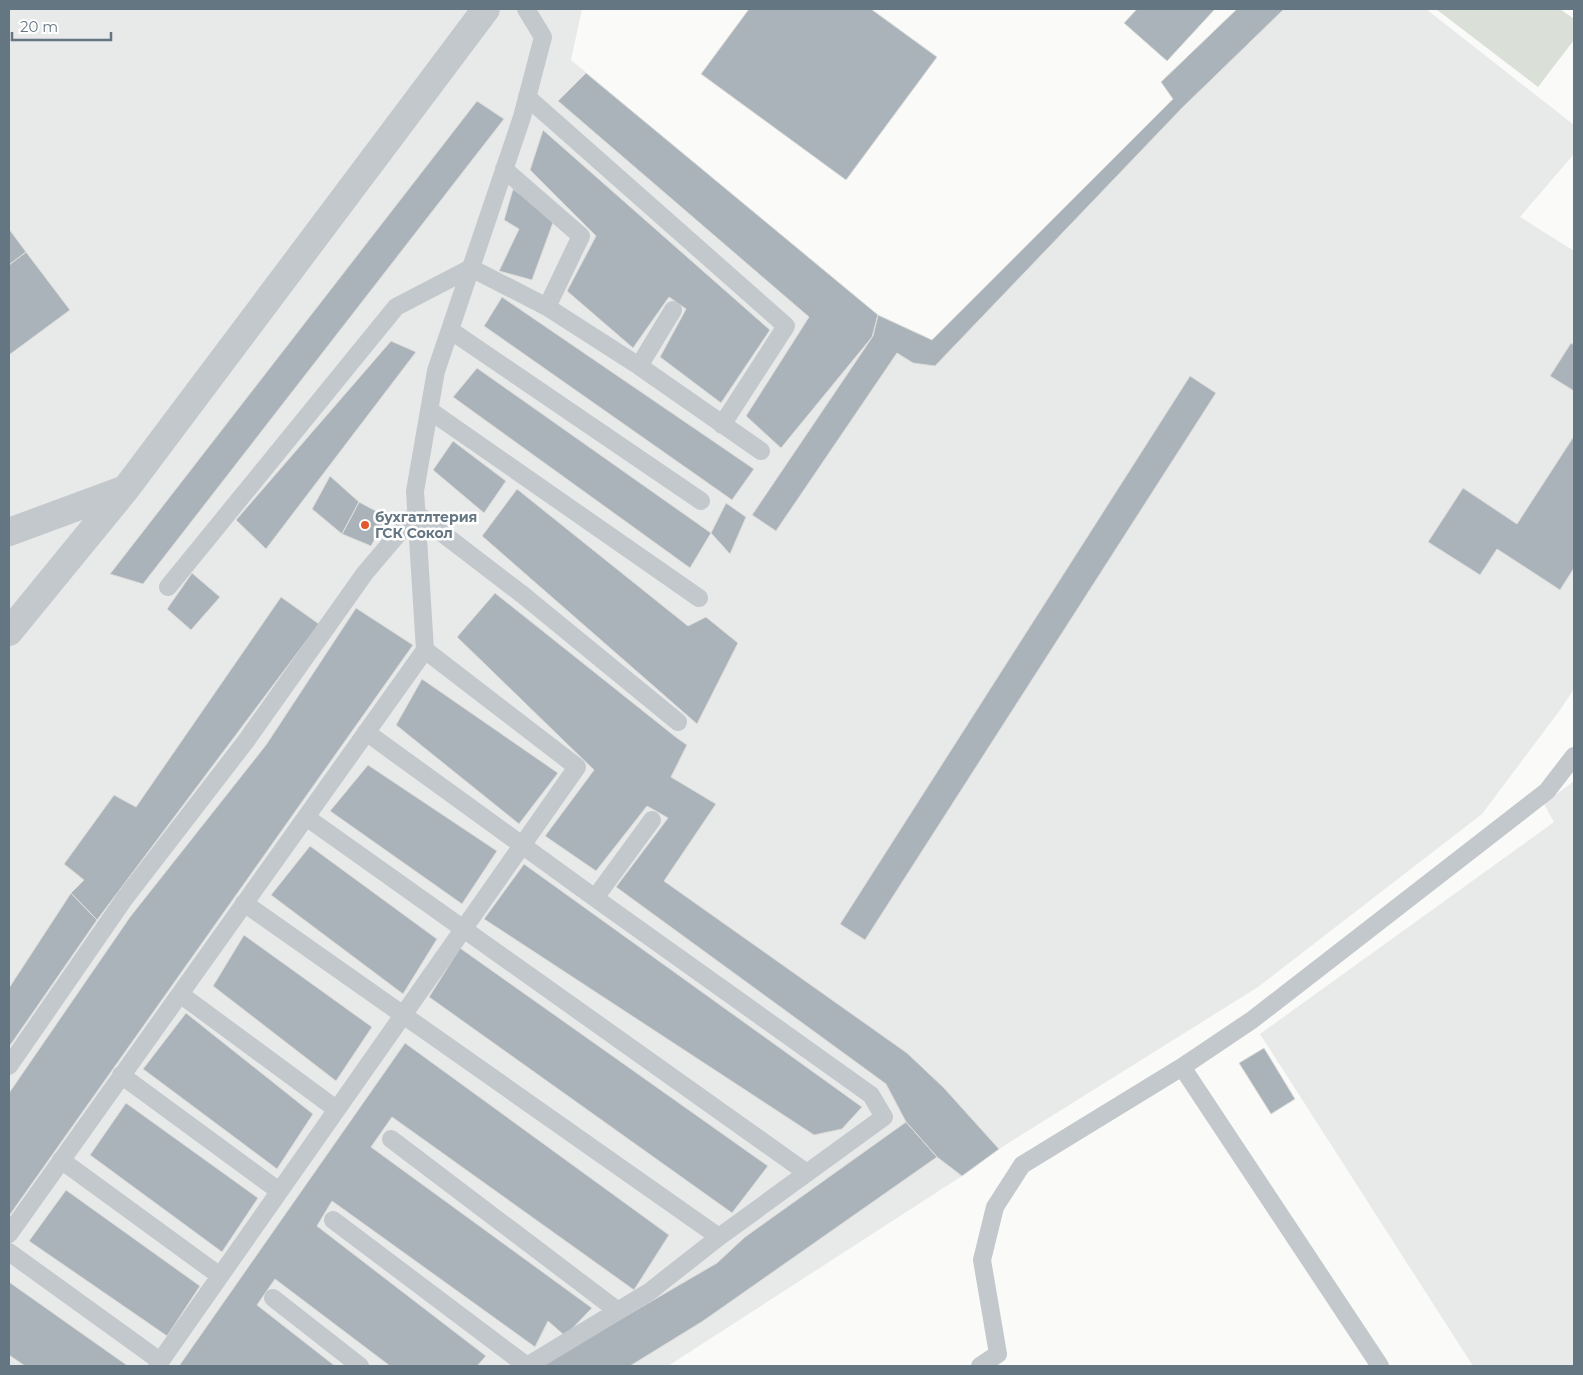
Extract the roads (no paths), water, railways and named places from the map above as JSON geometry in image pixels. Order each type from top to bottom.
[{"type":"street","points":[[9,632],[125,490],[486,9]]},
{"type":"street","points":[[9,532],[125,490]]},
{"type":"lane","points":[[9,1234],[425,650],[415,491],[436,371],[504,169],[527,97],[543,37],[526,9]]},
{"type":"lane","points":[[527,97],[786,326],[722,425]]},
{"type":"lane","points":[[504,169],[582,236],[547,307]]},
{"type":"lane","points":[[471,268],[547,307],[639,366],[761,451]]},
{"type":"lane","points":[[168,587],[396,307],[471,268]]},
{"type":"lane","points":[[639,366],[673,310]]},
{"type":"lane","points":[[450,330],[702,501]]},
{"type":"lane","points":[[429,410],[699,598]]},
{"type":"lane","points":[[416,513],[523,595],[678,722]]},
{"type":"lane","points":[[9,1065],[125,898],[246,741],[365,573],[416,513]]},
{"type":"lane","points":[[9,1252],[158,1364],[577,766],[425,650]]},
{"type":"lane","points":[[333,1220],[527,1366],[649,1292],[719,1237],[884,1116],[871,1094],[521,846],[366,732]]},
{"type":"lane","points":[[980,1366],[1002,1360],[982,1260],[995,1207],[1022,1165],[1182,1067],[1252,1020],[1547,791],[1574,756]]},
{"type":"lane","points":[[306,816],[807,1172]]},
{"type":"lane","points":[[595,898],[652,820]]},
{"type":"lane","points":[[244,903],[719,1237]]},
{"type":"lane","points":[[180,994],[336,1109]]},
{"type":"lane","points":[[1182,1067],[1380,1366]]},
{"type":"lane","points":[[121,1075],[279,1191]]},
{"type":"lane","points":[[391,1139],[618,1311]]},
{"type":"lane","points":[[61,1160],[220,1276]]},
{"type":"lane","points":[[273,1298],[360,1366]]},
{"type":"place","name":"бухгатлтерия ГСК Сокол","points":[[365,525]]}]
